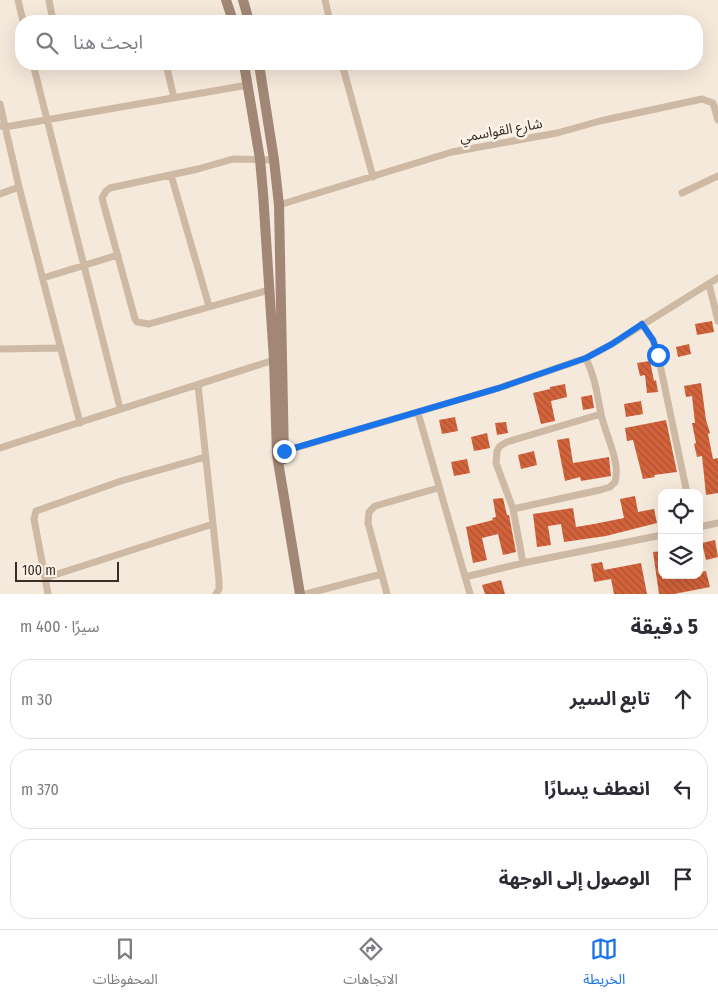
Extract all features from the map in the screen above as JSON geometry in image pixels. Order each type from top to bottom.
[{"type":"main road","points":[[226,0],[231,15]]},
{"type":"main road","points":[[243,0],[247,15]]},
{"type":"main road","points":[[245,70],[260,159],[280,453],[300,594]]},
{"type":"main road","points":[[260,70],[279,205],[280,453],[305,594]]},
{"type":"main road","points":[[268,263],[279,263]]},
{"type":"street","points":[[18,0],[22,15]]},
{"type":"street","points":[[49,0],[52,15]]},
{"type":"street","points":[[325,0],[329,15]]},
{"type":"street","points":[[34,70],[120,408]]},
{"type":"street","points":[[167,70],[174,98]]},
{"type":"street","points":[[344,70],[373,177]]},
{"type":"street","points":[[3,126],[248,85]]},
{"type":"street","name":"شارع القواسمي","points":[[279,205],[452,152],[557,133],[600,120],[702,99],[713,103],[718,120]]},
{"type":"street","points":[[0,104],[3,126],[80,423]]},
{"type":"street","points":[[269,290],[149,324],[137,322],[103,202],[103,195],[110,188],[198,169],[224,161],[239,159],[274,160]]},
{"type":"street","points":[[171,175],[209,306]]},
{"type":"street","points":[[682,193],[718,176]]},
{"type":"street","points":[[0,194],[19,187]]},
{"type":"street","points":[[43,278],[118,255]]},
{"type":"street","points":[[280,453],[499,388],[586,358],[612,344],[718,278]]},
{"type":"street","points":[[709,284],[718,321]]},
{"type":"street","points":[[642,324],[653,340],[658,355],[686,489]]},
{"type":"street","points":[[0,348],[60,348]]},
{"type":"street","points":[[512,509],[600,490],[610,487],[615,482],[616,467],[601,414],[595,379],[586,358]]},
{"type":"street","points":[[0,448],[274,360]]},
{"type":"street","points":[[198,385],[219,580],[219,589],[216,594]]},
{"type":"street","points":[[418,412],[438,488],[470,594]]},
{"type":"street","points":[[523,563],[512,509],[496,463],[496,456],[500,446],[507,442],[601,414]]},
{"type":"street","points":[[48,594],[34,519],[36,511],[121,481],[205,458]]},
{"type":"street","points":[[387,594],[368,523],[369,512],[375,506],[438,488]]},
{"type":"street","points":[[703,526],[718,523]]},
{"type":"street","points":[[45,578],[214,524]]},
{"type":"street","points":[[465,577],[523,563],[658,536]]},
{"type":"street","points":[[305,594],[382,574]]},
{"type":"building","points":[[712,321],[714,332],[697,335],[695,324]]},
{"type":"building","points":[[689,344],[691,354],[678,357],[676,347]]},
{"type":"building","points":[[650,361],[658,392],[647,393],[645,375],[640,376],[637,363]]},
{"type":"building","points":[[701,383],[713,459],[718,458],[718,493],[706,495],[702,456],[697,457],[694,444],[696,443],[692,423],[695,423],[692,396],[686,397],[684,386]]},
{"type":"building","points":[[565,384],[567,397],[551,401],[555,421],[541,424],[533,393]]},
{"type":"building","points":[[592,395],[594,408],[583,410],[581,397]]},
{"type":"building","points":[[641,401],[643,414],[626,417],[624,404]]},
{"type":"building","points":[[455,417],[458,431],[442,434],[439,420]]},
{"type":"building","points":[[666,420],[677,472],[654,475],[655,477],[643,479],[633,440],[627,441],[625,428]]},
{"type":"building","points":[[506,422],[508,433],[497,435],[495,423]]},
{"type":"building","points":[[487,433],[490,448],[474,451],[471,437]]},
{"type":"building","points":[[569,438],[573,463],[609,457],[611,476],[581,481],[580,477],[565,481],[557,440]]},
{"type":"building","points":[[534,451],[537,465],[521,469],[518,455]]},
{"type":"building","points":[[467,459],[470,473],[454,476],[451,462]]},
{"type":"building","points":[[635,496],[638,512],[654,509],[657,523],[606,536],[564,542],[561,524],[548,526],[551,545],[537,547],[533,514],[573,508],[576,527],[594,524],[624,518],[620,499]]},
{"type":"building","points":[[503,498],[507,515],[509,515],[516,552],[503,555],[498,534],[482,538],[487,560],[473,563],[466,527],[493,520],[492,518],[496,517],[493,499]]},
{"type":"building","points":[[715,540],[718,557],[706,560],[703,543]]},
{"type":"building","points":[[658,551],[658,579],[703,579],[703,571],[706,571],[710,587],[674,594],[659,594],[653,552]]},
{"type":"building","points":[[602,562],[604,570],[641,563],[647,594],[614,594],[611,579],[594,582],[591,564]]},
{"type":"building","points":[[501,580],[505,594],[485,594],[482,585]]},
{"type":"route","points":[[284,451],[499,388],[586,358],[612,344],[642,324],[653,340],[658,355]]}]
